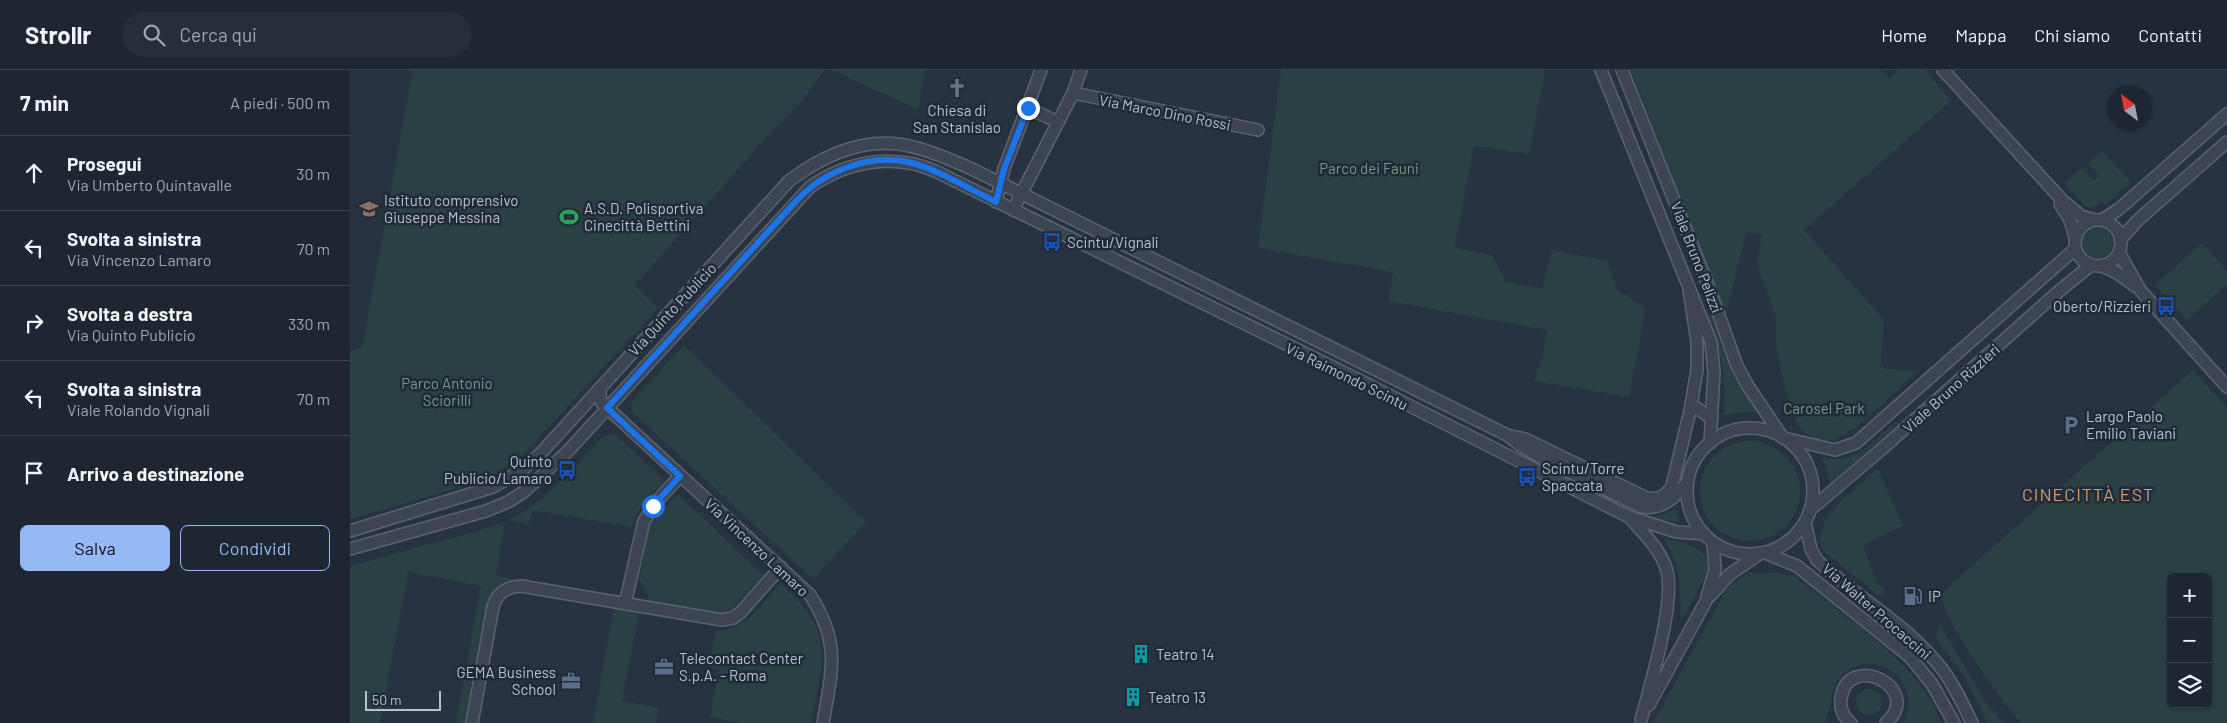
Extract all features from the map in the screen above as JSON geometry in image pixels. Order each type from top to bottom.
[{"type":"street","points":[[996,202],[1002,184],[1004,169],[1041,70]]},
{"type":"street","points":[[1012,210],[1073,93],[1081,70]]},
{"type":"street","name":"Viale Bruno Pelizzi","points":[[1601,70],[1700,314],[1714,356],[1710,443]]},
{"type":"street","name":"Viale Bruno Pelizzi","points":[[1622,70],[1717,307],[1740,372],[1783,438]]},
{"type":"street","points":[[1948,72],[2051,190],[2078,214],[2114,227],[2120,240],[2119,252],[2112,261],[2096,265]]},
{"type":"street","name":"Via Marco Dino Rossi","points":[[1073,93],[1258,130]]},
{"type":"street","points":[[1028,108],[1058,122]]},
{"type":"street","points":[[2075,237],[2083,225],[2099,220],[2119,209],[2227,114]]},
{"type":"street","points":[[2120,240],[2138,220],[2227,142]]},
{"type":"street","name":"Via Quinto Publicio","points":[[350,531],[446,503],[502,483],[534,459],[782,187],[809,166],[832,154],[865,145],[910,146],[939,155],[1002,184]]},
{"type":"street","name":"Via Quinto Publicio","points":[[350,549],[486,511],[508,502],[525,491],[541,477],[607,408],[797,200],[829,175],[862,164],[906,162],[934,171],[996,202]]},
{"type":"street","name":"Via Raimondo Scintu","points":[[1002,184],[1509,436],[1521,446],[1555,465],[1642,507],[1651,508],[1665,504],[1676,496],[1688,482]]},
{"type":"street","points":[[2051,190],[2070,220],[2075,237],[2075,249],[2081,260],[2117,273],[2140,290],[2227,387]]},
{"type":"street","name":"Via Raimondo Scintu","points":[[996,202],[1368,385],[1629,517],[1677,532],[1704,534]]},
{"type":"street","name":"Viale Bruno Rizzieri","points":[[1783,438],[1832,450],[1845,448],[1856,443],[2075,249]]},
{"type":"street","points":[[2119,252],[2140,290]]},
{"type":"street","name":"Viale Bruno Rizzieri","points":[[1810,510],[1897,436],[2058,292],[2096,265]]},
{"type":"street","name":"Via Raimondo Scintu","points":[[1509,436],[1525,439],[1643,497],[1656,498],[1666,494],[1672,486],[1691,404],[1698,360],[1689,289]]},
{"type":"street","points":[[1700,314],[1717,307]]},
{"type":"street","points":[[600,388],[600,401],[607,408]]},
{"type":"street","points":[[1691,404],[1712,419]]},
{"type":"street","name":"Via Vincenzo Lamaro","points":[[607,408],[810,595],[829,632],[832,657],[823,723]]},
{"type":"street","points":[[1640,721],[1706,601],[1730,574],[1763,553],[1787,542],[1805,522],[1810,510],[1813,492],[1810,470],[1799,452],[1783,438],[1766,430],[1747,428],[1729,432],[1710,443],[1696,460],[1688,482],[1687,498],[1690,511],[1704,534],[1713,542],[1736,553],[1763,553]]},
{"type":"street","points":[[625,604],[644,521],[657,501],[680,476]]},
{"type":"street","points":[[1629,517],[1658,552],[1667,570],[1669,581],[1667,611],[1640,721]]},
{"type":"street","name":"Via Walter Procaccini","points":[[1805,522],[1811,549],[1817,560],[1903,630],[1929,654],[1951,683],[1972,723]]},
{"type":"street","points":[[1706,601],[1715,569],[1713,542]]},
{"type":"street","name":"Via Walter Procaccini","points":[[1763,553],[1797,566],[1910,657],[1932,684],[1954,723]]},
{"type":"street","points":[[472,723],[493,607],[498,596],[505,590],[521,586],[713,620],[726,620],[740,613],[781,567]]},
{"type":"street","points":[[1848,722],[1841,704],[1846,687],[1852,680],[1869,675],[1878,676],[1886,681],[1895,696],[1893,714],[1886,723]]},
{"type":"green space","name":"Parco Antonio Sciorilli","points":[[413,70],[824,70],[801,102],[765,139],[635,285],[658,308],[523,455],[497,473],[472,484],[350,519],[350,351],[362,348]]},
{"type":"green space","points":[[833,70],[925,70],[918,110]]},
{"type":"green space","name":"Parco dei Fauni","points":[[1281,70],[1545,70],[1529,154],[1474,146],[1454,248],[1492,255],[1506,282],[1543,288],[1551,250],[1607,261],[1617,289],[1646,309],[1629,397],[1534,381],[1543,354],[1547,330],[1389,301],[1393,272],[1258,248]]},
{"type":"green space","name":"Carosel Park","points":[[1631,70],[1881,70],[1889,78],[1898,70],[1925,70],[1951,101],[1804,230],[1884,320],[1881,363],[1885,369],[1919,371],[1849,432],[1837,438],[1824,441],[1811,437],[1798,426],[1778,358],[1776,344],[1777,320],[1757,265],[1762,234],[1746,233],[1726,314]]},
{"type":"green space","points":[[2102,151],[2131,182],[2105,205],[2101,201],[2094,207],[2086,207],[2064,183],[2082,168],[2094,181],[2099,176],[2088,163]]},
{"type":"green space","points":[[2097,227],[2108,232],[2113,243],[2108,254],[2097,259],[2086,254],[2081,243],[2086,232]]},
{"type":"green space","points":[[2202,243],[2227,271],[2227,284],[2187,320],[2155,285]]},
{"type":"green space","points":[[1709,314],[1711,315],[1730,369],[1740,386],[1760,412],[1736,413],[1723,416],[1724,378],[1717,341],[1708,316]]},
{"type":"green space","points":[[684,345],[866,522],[813,579],[633,413],[631,405],[634,399]]},
{"type":"green space","points":[[2193,370],[2227,408],[2227,723],[2021,723],[1965,646],[1939,595]]},
{"type":"green space","points":[[1898,421],[1899,423],[1830,485],[1827,469],[1821,457],[1846,458],[1855,454],[1864,449]]},
{"type":"green space","points":[[608,435],[616,435],[665,481],[649,497],[637,513],[632,527],[533,510],[529,524],[507,520],[520,514],[542,499],[601,439]]},
{"type":"green space","points":[[1750,441],[1760,442],[1778,449],[1792,463],[1799,481],[1799,501],[1792,519],[1778,533],[1760,540],[1750,541],[1740,540],[1722,533],[1708,519],[1701,501],[1700,491],[1701,481],[1708,463],[1722,449],[1740,442]]},
{"type":"green space","points":[[1878,469],[1903,526],[1864,544],[1877,583],[1886,591],[1880,597],[1824,551],[1820,540],[1822,529],[1828,517],[1848,495]]},
{"type":"green space","points":[[678,494],[764,576],[727,613],[719,615],[648,602],[647,591],[639,580],[648,530],[653,521]]},
{"type":"green space","points":[[1675,508],[1679,523],[1646,517],[1666,514]]},
{"type":"green space","points":[[505,521],[496,576],[518,580],[504,585],[490,599],[466,723],[456,723],[481,586],[408,572],[380,723],[350,723],[350,566],[466,535]]},
{"type":"green space","points":[[1664,538],[1696,548],[1706,556],[1709,562],[1705,577],[1681,622],[1677,569]]},
{"type":"green space","points":[[1748,572],[1764,574],[1777,572],[1786,576],[1793,575],[1848,617],[1885,648],[1918,682],[1930,699],[1941,723],[1903,723],[1908,708],[1908,694],[1902,682],[1893,672],[1881,666],[1867,664],[1854,667],[1837,682],[1824,723],[1653,723],[1725,592]]},
{"type":"green space","points":[[781,583],[809,614],[816,626],[820,640],[822,653],[821,667],[811,723],[742,723],[710,717],[719,669],[709,667],[716,631],[727,630],[744,621],[760,607]]},
{"type":"green space","points":[[614,608],[639,613],[622,701],[659,708],[656,723],[593,723]]},
{"type":"green space","points":[[1939,622],[1984,700],[2003,723],[1988,723],[1963,674],[1936,640]]},
{"type":"green space","points":[[1869,689],[1878,693],[1882,702],[1878,711],[1869,715],[1860,711],[1856,702],[1860,693]]},
{"type":"place","name":"Chiesa di San Stanislao","points":[[957,88]]},
{"type":"place","name":"Istituto comprensivo Giuseppe Messina","points":[[369,209]]},
{"type":"place","name":"A.S.D. Polisportiva Cinecittà Bettini","points":[[569,217]]},
{"type":"place","name":"Scintu/Vignali","points":[[1052,242]]},
{"type":"place","name":"Oberto/Rizzieri","points":[[2166,306]]},
{"type":"place","name":"Largo Paolo Emilio Taviani","points":[[2071,425]]},
{"type":"place","name":"Quinto Publicio/Lamaro","points":[[567,470]]},
{"type":"place","name":"Scintu/Torre Spaccata","points":[[1527,477]]},
{"type":"place","name":"IP","points":[[1913,596]]},
{"type":"place","name":"Teatro 14","points":[[1141,654]]},
{"type":"place","name":"Telecontact Center S.p.A. - Roma","points":[[664,667]]},
{"type":"place","name":"GEMA Business School","points":[[571,681]]},
{"type":"place","name":"Teatro 13","points":[[1133,697]]},
{"type":"district","name":"CINECITTÀ EST","points":[[2088,494]]},
{"type":"route","points":[[653,506],[680,476],[607,408],[797,200],[829,175],[868,162],[894,161],[914,163],[929,169],[996,202],[1002,184],[1004,169],[1028,108]]}]
